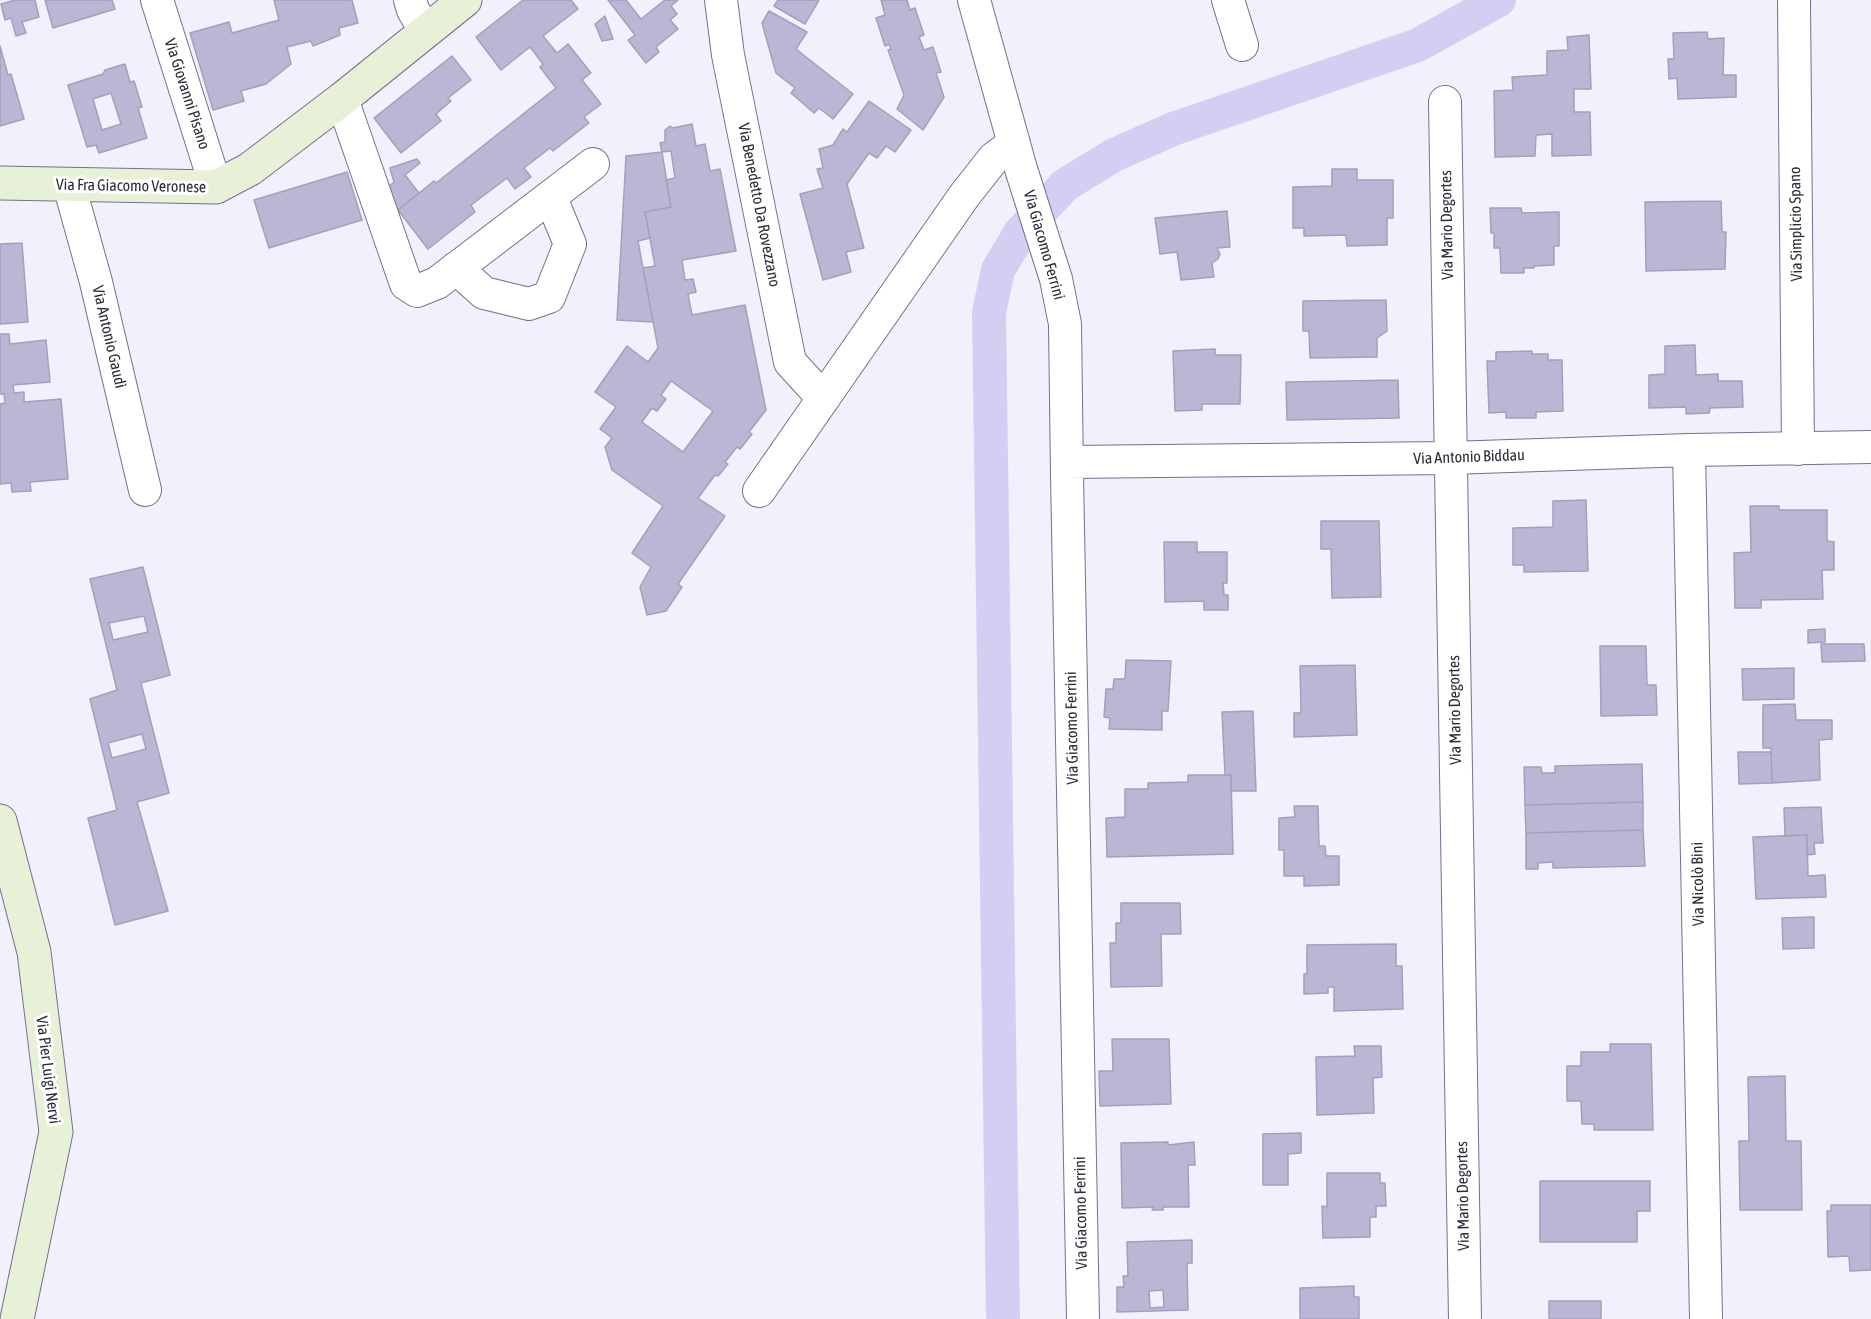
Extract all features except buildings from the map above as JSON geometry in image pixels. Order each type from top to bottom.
[{"type":"street","name":"Via Giovanni Pisano","points":[[157,0],[216,188]]},
{"type":"street","points":[[411,0],[426,30]]},
{"type":"street","name":"Via Fra Giacomo Veronese","points":[[0,183],[216,188],[250,169],[342,99],[465,0]]},
{"type":"street","name":"Via Benedetto Da Rovezzano","points":[[721,0],[728,55],[790,362],[822,397]]},
{"type":"street","name":"Via Giacomo Ferrini","points":[[974,0],[1056,279],[1065,324],[1083,1319]]},
{"type":"street","points":[[1228,0],[1242,45]]},
{"type":"street","name":"Via Simplicio Spano","points":[[1794,0],[1798,448]]},
{"type":"street","points":[[342,99],[405,284],[417,291],[437,283],[593,164]]},
{"type":"street","name":"Via Mario Degortes","points":[[1445,102],[1465,1319]]},
{"type":"street","points":[[759,490],[964,196],[994,158],[1018,156]]},
{"type":"street","name":"Via Antonio Gaudì","points":[[69,185],[96,282],[145,490]]},
{"type":"street","points":[[456,268],[484,293],[530,304],[549,297],[570,244],[551,198]]},
{"type":"street","name":"Via Antonio Biddau","points":[[1067,462],[1450,458],[1871,447]]},
{"type":"street","name":"Via Nicolò Bini","points":[[1689,450],[1706,1319]]},
{"type":"street","name":"Via Pier Luigi Nervi","points":[[0,821],[34,952],[56,1132],[18,1319]]},
{"type":"waterway","points":[[1003,1319],[989,312],[998,270],[1020,233],[1065,185],[1114,155],[1173,129],[1418,45],[1499,0]]}]
